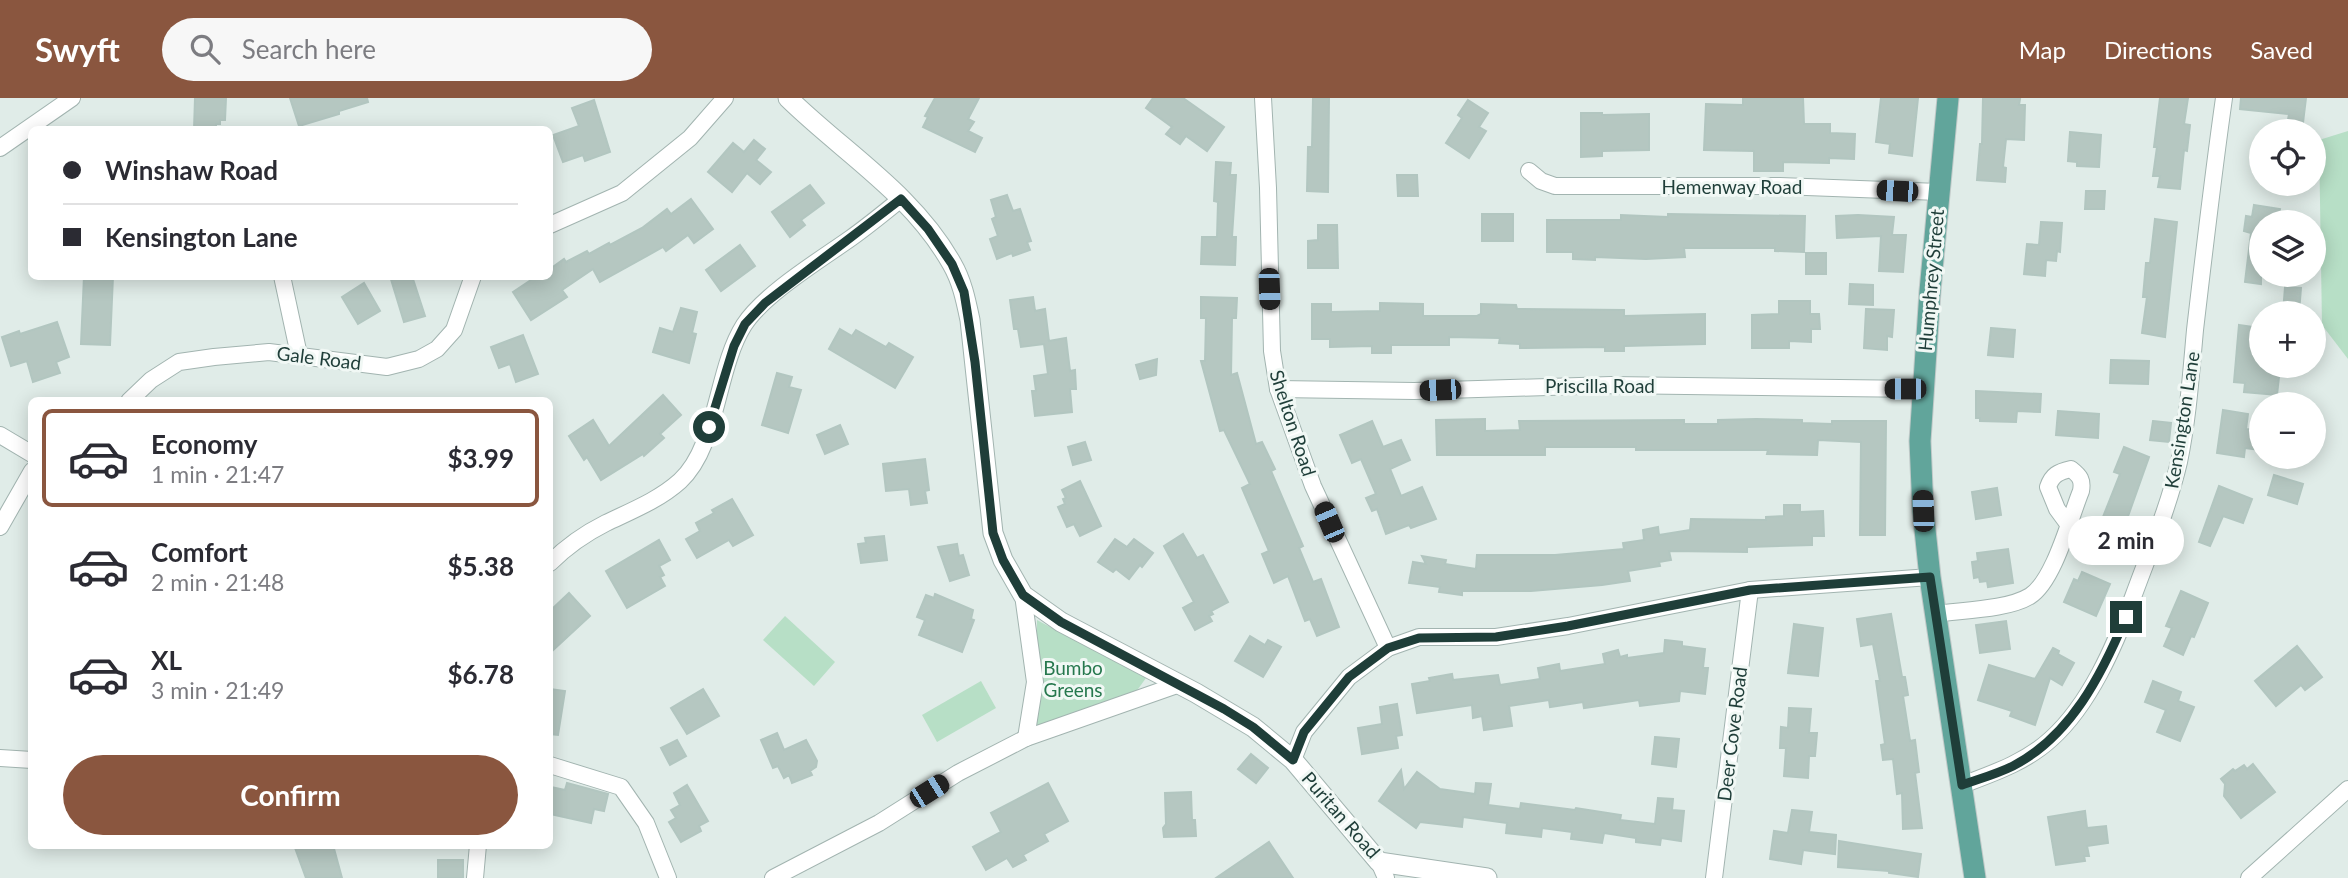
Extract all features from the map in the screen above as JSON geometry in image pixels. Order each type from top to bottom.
[{"type":"main road","name":"Humphrey Street","points":[[1948,98],[1922,389],[1922,499],[1935,614],[1975,878]]},
{"type":"street","points":[[32,126],[72,98]]},
{"type":"street","points":[[553,224],[622,193],[690,138],[726,98]]},
{"type":"street","name":"Puritan Road","points":[[788,98],[901,199],[928,229],[952,264],[964,292],[975,362],[993,533],[1003,560],[1023,595],[1061,622],[1206,698],[1253,727],[1293,760],[1382,873],[1487,878]]},
{"type":"street","name":"Shelton Road","points":[[1263,98],[1272,339],[1278,388],[1313,486],[1388,648]]},
{"type":"street","name":"Kensington Lane","points":[[1962,785],[2014,765],[2052,739],[2085,698],[2109,656],[2126,617],[2168,505],[2179,460],[2188,407],[2204,249],[2224,98]]},
{"type":"street","points":[[0,148],[28,129]]},
{"type":"street","name":"Hemenway Road","points":[[1529,171],[1555,187],[1780,186],[1939,192]]},
{"type":"street","points":[[553,559],[603,525],[643,506],[680,481],[695,462],[709,427],[734,346],[745,324],[765,303],[901,199]]},
{"type":"street","points":[[283,280],[299,355]]},
{"type":"street","name":"Gale Road","points":[[134,397],[151,380],[179,362],[269,352],[387,367],[419,359],[437,349],[454,330],[472,280]]},
{"type":"street","name":"Priscilla Road","points":[[1278,388],[1414,391],[1611,385],[1922,389]]},
{"type":"street","points":[[0,435],[28,452]]},
{"type":"street","points":[[0,527],[28,478]]},
{"type":"street","points":[[1935,614],[2009,604],[2030,596],[2044,584],[2068,524]]},
{"type":"street","points":[[1293,760],[1304,732],[1349,677],[1388,648],[1419,638],[1496,637],[1750,590],[1930,577]]},
{"type":"street","name":"Deer Cove Road","points":[[1714,878],[1750,590]]},
{"type":"street","points":[[1023,595],[1035,682],[1026,738]]},
{"type":"street","points":[[773,878],[879,823],[958,773],[1026,738],[1177,685]]},
{"type":"street","points":[[0,758],[28,761]]},
{"type":"street","points":[[553,766],[621,787],[646,823],[668,878]]},
{"type":"street","points":[[2249,878],[2348,789]]},
{"type":"street","points":[[475,878],[478,849]]},
{"type":"green space","points":[[2348,131],[2348,359],[2326,330],[2326,301],[2322,301],[2321,287],[2326,287],[2326,210],[2320,210],[2320,196],[2326,196],[2326,138]]},
{"type":"green space","points":[[785,616],[835,662],[814,686],[763,640]]},
{"type":"green space","name":"Bumbo Greens","points":[[1037,620],[1146,678],[1133,696],[1037,728]]},
{"type":"green space","points":[[981,681],[996,708],[937,742],[922,715]]},
{"type":"building","points":[[195,98],[226,98],[225,120],[220,120],[220,124],[216,126],[194,126]]},
{"type":"building","points":[[290,98],[367,98],[368,102],[299,126]]},
{"type":"building","points":[[935,98],[979,98],[968,119],[974,122],[968,131],[982,138],[975,152],[923,127],[928,117],[925,116]]},
{"type":"building","points":[[1153,98],[1183,98],[1224,127],[1207,151],[1186,136],[1180,144],[1166,134],[1172,127],[1146,108]]},
{"type":"building","points":[[1313,98],[1329,98],[1328,192],[1307,191],[1308,147],[1312,147]]},
{"type":"building","points":[[1743,98],[1803,98],[1804,124],[1830,124],[1830,133],[1855,134],[1854,159],[1829,158],[1829,163],[1783,162],[1783,171],[1754,171],[1754,151],[1704,150],[1706,104],[1743,105]]},
{"type":"building","points":[[1881,98],[1918,98],[1912,156],[1889,153],[1890,144],[1876,142]]},
{"type":"building","points":[[1983,98],[2020,99],[2019,105],[2025,105],[2024,140],[2006,139],[2003,167],[2006,168],[2005,182],[1977,180],[1982,144]]},
{"type":"building","points":[[2160,98],[2188,98],[2184,124],[2190,125],[2180,189],[2158,187],[2160,176],[2153,176]]},
{"type":"building","points":[[2241,98],[2306,98],[2303,119],[2288,119],[2289,114],[2240,109]]},
{"type":"building","points":[[594,100],[610,152],[585,161],[583,155],[563,162],[553,135],[579,126],[572,108]]},
{"type":"building","points":[[1468,100],[1488,113],[1479,127],[1486,131],[1469,158],[1446,143],[1462,118],[1458,115]]},
{"type":"building","points":[[1581,113],[1649,114],[1649,150],[1602,151],[1602,156],[1581,157]]},
{"type":"building","points":[[2070,132],[2101,135],[2099,167],[2077,166],[2077,162],[2068,161]]},
{"type":"building","points":[[754,140],[765,149],[756,160],[771,172],[760,184],[747,173],[732,192],[708,172],[733,143],[744,152]]},
{"type":"building","points":[[1216,162],[1231,163],[1230,175],[1236,175],[1232,237],[1236,237],[1235,265],[1201,264],[1202,237],[1217,237],[1218,202],[1214,201]]},
{"type":"building","points":[[1397,175],[1417,175],[1418,196],[1398,196]]},
{"type":"building","points":[[810,185],[824,203],[801,220],[805,225],[790,237],[772,212]]},
{"type":"building","points":[[2086,191],[2105,191],[2104,209],[2085,209]]},
{"type":"building","points":[[1007,195],[1013,211],[1020,209],[1031,241],[1027,242],[1030,250],[997,259],[990,239],[998,236],[992,219],[996,217],[991,200]]},
{"type":"building","points":[[691,199],[713,229],[694,243],[688,235],[666,251],[663,247],[600,282],[593,269],[562,290],[567,297],[531,320],[513,292],[531,280],[553,280],[553,267],[564,259],[566,262],[587,251],[589,254],[609,243],[610,245],[642,228],[667,209],[671,214]]},
{"type":"building","points":[[2254,205],[2280,209],[2280,210],[2253,210]]},
{"type":"building","points":[[1482,214],[1513,214],[1513,241],[1482,241]]},
{"type":"building","points":[[1668,214],[1805,216],[1804,252],[1775,251],[1775,248],[1684,248],[1685,257],[1595,257],[1595,260],[1573,259],[1573,252],[1547,252],[1547,220],[1621,220],[1621,215],[1668,217]]},
{"type":"building","points":[[1836,216],[1894,217],[1892,235],[1906,235],[1903,272],[1879,271],[1881,236],[1837,238]]},
{"type":"building","points":[[2246,216],[2249,216],[2249,232],[2244,231]]},
{"type":"building","points":[[2155,219],[2177,222],[2165,337],[2142,333],[2147,297],[2143,297],[2146,263],[2150,263]]},
{"type":"building","points":[[2041,222],[2062,223],[2060,252],[2057,251],[2056,261],[2046,260],[2045,276],[2024,274],[2027,244],[2039,245]]},
{"type":"building","points":[[1318,225],[1337,225],[1338,268],[1308,268],[1308,241],[1318,240]]},
{"type":"building","points":[[740,245],[755,266],[721,291],[706,270]]},
{"type":"building","points":[[2249,249],[2249,282],[2245,282]]},
{"type":"building","points":[[1806,253],[1826,253],[1826,274],[1806,274]]},
{"type":"building","points":[[84,280],[113,280],[110,345],[81,344]]},
{"type":"building","points":[[391,280],[413,280],[425,316],[404,322]]},
{"type":"building","points":[[364,283],[380,311],[358,324],[342,297]]},
{"type":"building","points":[[1850,284],[1873,285],[1873,305],[1849,304]]},
{"type":"building","points":[[2285,287],[2301,288],[2300,301],[2284,301]]},
{"type":"building","points":[[1033,297],[1035,311],[1045,309],[1049,341],[1066,338],[1070,371],[1075,370],[1076,389],[1070,389],[1072,412],[1035,416],[1032,391],[1036,391],[1034,376],[1048,374],[1044,344],[1021,347],[1018,329],[1014,329],[1010,300]]},
{"type":"building","points":[[1201,297],[1237,298],[1236,318],[1232,318],[1231,375],[1237,373],[1256,444],[1262,442],[1275,469],[1271,471],[1303,546],[1299,548],[1313,582],[1321,579],[1339,627],[1317,636],[1310,619],[1305,621],[1288,576],[1274,583],[1262,554],[1269,551],[1242,488],[1250,484],[1224,430],[1220,431],[1201,361],[1205,361],[1206,318],[1201,318]]},
{"type":"building","points":[[1779,301],[1810,301],[1810,314],[1819,314],[1820,329],[1811,329],[1811,342],[1789,341],[1789,348],[1752,348],[1752,315],[1779,314]]},
{"type":"building","points":[[1380,303],[1423,304],[1423,316],[1477,316],[1481,314],[1481,304],[1516,305],[1517,309],[1624,310],[1624,316],[1705,314],[1705,344],[1624,346],[1624,351],[1605,351],[1605,347],[1520,348],[1520,344],[1499,343],[1500,338],[1449,337],[1449,345],[1391,345],[1391,353],[1372,353],[1372,346],[1330,347],[1330,339],[1312,339],[1312,304],[1331,304],[1331,312],[1380,311]]},
{"type":"building","points":[[681,308],[697,312],[692,333],[696,334],[689,363],[653,352],[660,328],[673,332]]},
{"type":"building","points":[[1866,309],[1894,310],[1892,337],[1887,336],[1887,350],[1864,348]]},
{"type":"building","points":[[57,322],[69,357],[56,362],[60,373],[33,382],[27,361],[11,366],[2,337]]},
{"type":"building","points":[[2239,325],[2249,326],[2249,378],[2279,378],[2277,392],[2244,392],[2245,383],[2234,382]]},
{"type":"building","points":[[1991,328],[2015,330],[2013,357],[1988,355]]},
{"type":"building","points":[[840,329],[852,336],[856,330],[886,347],[889,343],[913,357],[895,388],[829,349]]},
{"type":"building","points":[[523,335],[538,374],[516,382],[510,364],[499,368],[491,347]]},
{"type":"building","points":[[1157,359],[1156,375],[1140,379],[1136,365]]},
{"type":"building","points":[[2111,360],[2149,361],[2148,384],[2110,383]]},
{"type":"building","points":[[777,373],[792,377],[789,387],[801,390],[788,433],[762,425]]},
{"type":"building","points":[[1976,391],[2041,394],[2040,412],[2017,411],[2016,422],[1980,421],[1980,418],[1976,418]]},
{"type":"building","points":[[663,395],[681,415],[660,434],[664,438],[644,456],[643,454],[601,480],[587,457],[584,460],[569,436],[593,420],[609,446]]},
{"type":"building","points":[[2223,410],[2248,414],[2246,429],[2249,429],[2249,448],[2245,448],[2244,457],[2217,453]]},
{"type":"building","points":[[2058,411],[2099,414],[2098,438],[2056,435]]},
{"type":"building","points":[[1485,419],[1485,431],[1520,430],[1519,421],[1684,420],[1684,424],[1718,424],[1718,420],[1756,419],[1832,424],[1832,421],[1886,421],[1885,535],[1860,535],[1861,442],[1818,440],[1817,455],[1767,454],[1768,450],[1545,447],[1545,455],[1437,455],[1436,420]]},
{"type":"building","points":[[1372,421],[1383,447],[1401,440],[1410,460],[1390,469],[1401,496],[1422,487],[1436,519],[1386,534],[1377,509],[1372,511],[1366,498],[1376,494],[1361,459],[1352,463],[1340,435]]},
{"type":"building","points":[[2153,421],[2171,423],[2169,442],[2150,440]]},
{"type":"building","points":[[840,425],[848,444],[825,454],[817,435]]},
{"type":"building","points":[[1085,442],[1091,460],[1073,465],[1068,447]]},
{"type":"building","points":[[2124,447],[2149,457],[2121,536],[2099,527],[2120,474],[2114,472]]},
{"type":"building","points":[[925,459],[929,490],[925,491],[927,503],[911,505],[909,489],[886,491],[883,464]]},
{"type":"building","points":[[2274,475],[2303,484],[2297,504],[2268,495]]},
{"type":"building","points":[[1080,481],[1101,526],[1080,536],[1074,524],[1067,527],[1058,507],[1065,504],[1063,499],[1066,498],[1062,490]]},
{"type":"building","points":[[2219,486],[2252,499],[2243,523],[2223,516],[2210,546],[2199,542]]},
{"type":"building","points":[[1997,488],[2001,515],[1976,519],[1972,492]]},
{"type":"building","points":[[732,499],[753,535],[733,546],[729,540],[697,558],[686,539],[700,531],[696,523]]},
{"type":"building","points":[[1784,505],[1800,505],[1800,512],[1823,511],[1824,536],[1812,536],[1812,545],[1747,547],[1747,552],[1669,551],[1671,560],[1659,562],[1660,566],[1628,571],[1630,581],[1602,585],[1531,591],[1462,591],[1462,595],[1439,592],[1440,587],[1409,583],[1413,562],[1426,564],[1422,556],[1446,560],[1445,564],[1476,569],[1477,555],[1555,555],[1624,549],[1623,543],[1644,540],[1643,530],[1658,527],[1659,535],[1690,530],[1691,519],[1766,520],[1766,517],[1784,516]]},
{"type":"building","points":[[1183,534],[1197,558],[1203,555],[1228,602],[1211,611],[1213,614],[1209,616],[1212,621],[1195,630],[1183,608],[1194,602],[1164,546]]},
{"type":"building","points":[[884,536],[887,560],[861,563],[858,544],[866,543],[865,538]]},
{"type":"building","points":[[1115,539],[1127,547],[1134,539],[1153,553],[1129,579],[1116,569],[1113,572],[1098,562]]},
{"type":"building","points":[[659,540],[670,560],[659,566],[664,575],[660,577],[665,586],[627,608],[606,571]]},
{"type":"building","points":[[957,544],[959,556],[963,555],[969,575],[950,581],[938,547]]},
{"type":"building","points":[[2008,549],[2013,583],[1988,587],[1987,581],[1980,582],[1979,577],[1974,578],[1972,562],[1978,561],[1977,553]]},
{"type":"building","points":[[2082,572],[2110,584],[2096,616],[2064,602],[2074,579],[2078,581]]},
{"type":"building","points":[[2181,591],[2208,603],[2194,637],[2191,636],[2183,655],[2164,646],[2172,628],[2166,626]]},
{"type":"building","points":[[569,593],[590,616],[553,650],[553,608]]},
{"type":"building","points":[[935,594],[973,610],[971,619],[974,620],[962,652],[919,635],[925,620],[917,617],[926,595],[934,598]]},
{"type":"building","points":[[1891,614],[1902,677],[1905,677],[1908,695],[1903,696],[1910,741],[1915,740],[1919,772],[1915,773],[1922,828],[1903,829],[1902,793],[1897,794],[1893,759],[1883,760],[1881,745],[1885,744],[1876,681],[1880,681],[1873,644],[1861,646],[1857,619]]},
{"type":"building","points":[[2006,621],[2010,649],[1980,653],[1976,625]]},
{"type":"building","points":[[1794,624],[1823,628],[1818,676],[1788,673]]},
{"type":"building","points":[[1250,636],[1265,645],[1268,640],[1281,647],[1263,677],[1235,661]]},
{"type":"building","points":[[1665,640],[1682,642],[1682,646],[1705,649],[1703,668],[1708,668],[1705,694],[1680,691],[1679,701],[1640,706],[1639,700],[1584,708],[1583,702],[1550,707],[1549,700],[1509,706],[1512,726],[1484,730],[1482,716],[1473,718],[1472,705],[1417,713],[1412,684],[1430,681],[1429,678],[1452,674],[1453,680],[1498,675],[1500,685],[1540,679],[1538,668],[1559,664],[1560,671],[1605,664],[1603,654],[1618,650],[1620,657],[1627,655],[1627,658],[1664,653]]},
{"type":"building","points":[[2297,646],[2322,677],[2305,690],[2301,685],[2276,706],[2255,681]]},
{"type":"building","points":[[2053,648],[2074,663],[2062,685],[2050,678],[2035,725],[2010,716],[2012,711],[1978,700],[1989,665],[2035,679]]},
{"type":"building","points":[[2153,681],[2181,692],[2178,701],[2194,707],[2180,741],[2157,732],[2166,710],[2145,702]]},
{"type":"building","points":[[553,689],[565,691],[558,735],[553,734]]},
{"type":"building","points":[[703,689],[719,716],[687,734],[671,708]]},
{"type":"building","points":[[1397,704],[1402,735],[1396,736],[1398,748],[1362,754],[1358,728],[1382,724],[1380,707]]},
{"type":"building","points":[[1789,708],[1811,709],[1809,733],[1817,733],[1815,756],[1809,756],[1808,778],[1784,776],[1786,748],[1780,748],[1781,727],[1788,728]]},
{"type":"building","points":[[777,733],[784,750],[806,740],[817,761],[816,767],[810,771],[812,775],[792,783],[789,775],[784,778],[778,766],[773,768],[761,740]]},
{"type":"building","points":[[1655,737],[1679,739],[1676,767],[1652,764]]},
{"type":"building","points":[[677,740],[686,756],[670,765],[661,748]]},
{"type":"building","points":[[1251,754],[1268,768],[1256,783],[1238,769]]},
{"type":"building","points":[[2253,764],[2275,792],[2241,818],[2224,796],[2225,784],[2221,779],[2233,769],[2235,771],[2244,765],[2247,769]]},
{"type":"building","points":[[1401,770],[1404,789],[1417,772],[1440,789],[1475,794],[1476,783],[1491,784],[1488,805],[1520,809],[1521,803],[1576,808],[1621,815],[1620,820],[1655,824],[1658,798],[1673,799],[1672,810],[1684,811],[1681,841],[1661,838],[1660,845],[1604,833],[1602,843],[1571,839],[1572,832],[1542,828],[1541,837],[1506,833],[1507,823],[1463,817],[1462,827],[1420,822],[1416,828],[1379,801]]},
{"type":"building","points":[[567,783],[608,794],[604,811],[594,809],[591,823],[553,815],[553,787],[565,790]]},
{"type":"building","points":[[1048,783],[1068,821],[1044,834],[1048,841],[1023,855],[1026,860],[1013,867],[1007,858],[986,870],[973,847],[1001,832],[991,813]]},
{"type":"building","points":[[687,785],[708,821],[699,826],[701,831],[681,842],[669,822],[676,818],[671,810],[680,805],[674,793]]},
{"type":"building","points":[[1191,792],[1192,820],[1195,820],[1196,836],[1164,837],[1165,793]]},
{"type":"building","points":[[1792,810],[1812,812],[1809,832],[1836,835],[1835,854],[1803,850],[1801,864],[1770,859],[1774,831],[1788,833]]},
{"type":"building","points":[[2085,811],[2087,828],[2106,826],[2108,843],[2087,846],[2089,856],[2084,856],[2085,861],[2056,865],[2048,817]]},
{"type":"building","points":[[1839,841],[1921,854],[1918,877],[1889,871],[1838,867]]},
{"type":"building","points":[[1269,842],[1293,878],[1216,878]]},
{"type":"building","points":[[295,849],[334,849],[342,878],[306,878]]},
{"type":"building","points":[[438,860],[463,860],[463,878],[438,878]]},
{"type":"route","points":[[709,427],[734,346],[745,324],[765,303],[808,268],[855,236],[901,199],[928,229],[952,264],[964,292],[970,320],[993,533],[1003,560],[1023,595],[1061,622],[1224,709],[1253,727],[1293,760],[1304,732],[1349,677],[1388,648],[1419,638],[1496,637],[1568,626],[1750,590],[1930,577],[1962,785],[2014,765],[2052,739],[2085,698],[2109,656],[2126,617]]}]
